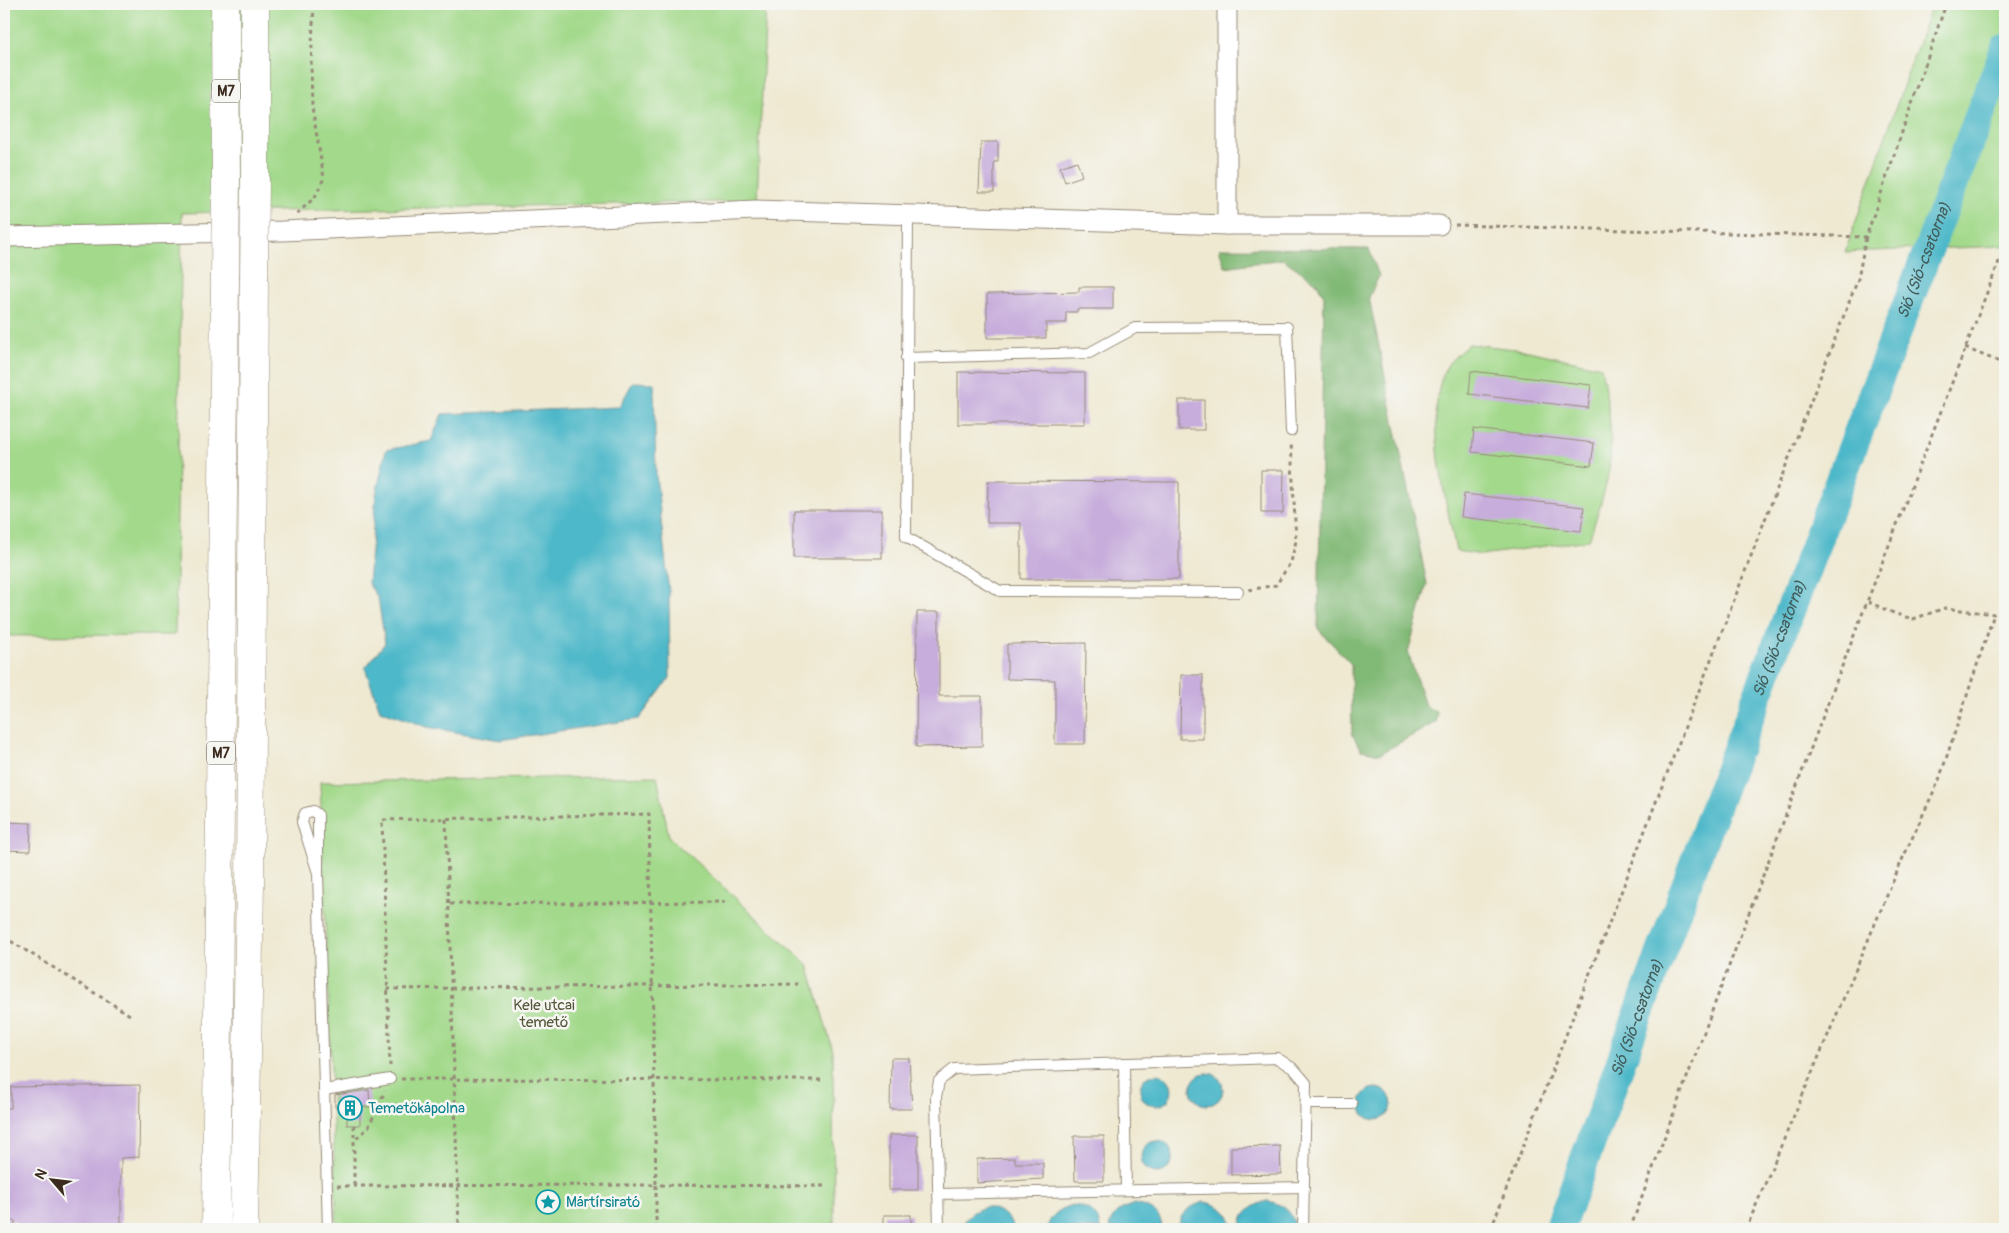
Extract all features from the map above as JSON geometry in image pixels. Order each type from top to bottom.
[{"type":"highway","name":"M7","points":[[216,1229],[226,178],[225,4]]},
{"type":"highway","name":"M7","points":[[244,1229],[250,883],[255,4]]},
{"type":"street","points":[[1226,225],[1227,4]]},
{"type":"street","points":[[4,237],[282,231],[756,210],[1226,225],[1439,225]]},
{"type":"lane","points":[[908,216],[906,537],[1000,591],[1238,592]]},
{"type":"lane","points":[[906,358],[1088,352],[1135,328],[1287,328],[1291,431]]},
{"type":"lane","points":[[318,873],[302,822],[305,813],[313,811],[318,815],[328,1229]]},
{"type":"lane","points":[[939,1229],[936,1097],[939,1081],[954,1069],[1277,1058],[1294,1069],[1306,1082],[1303,1229]]},
{"type":"lane","points":[[1124,1063],[1126,1190]]},
{"type":"lane","points":[[324,1090],[390,1079]]},
{"type":"lane","points":[[1305,1104],[1352,1104]]},
{"type":"lane","points":[[938,1194],[1304,1186]]},
{"type":"path","points":[[282,231],[315,197],[324,178],[312,107],[311,65],[314,4]]},
{"type":"path","points":[[1491,1229],[1858,279],[1866,237],[1946,4]]},
{"type":"path","points":[[1439,225],[1866,237]]},
{"type":"path","points":[[1630,1229],[2005,246]]},
{"type":"path","points":[[1965,348],[2005,364]]},
{"type":"path","points":[[1238,592],[1276,585],[1291,562],[1296,540],[1291,431]]},
{"type":"path","points":[[1868,602],[1913,619],[1945,608],[1994,614],[2005,610]]},
{"type":"path","points":[[1746,1229],[1902,860],[1938,780],[1994,614]]},
{"type":"path","points":[[354,1140],[368,1128],[390,1079],[382,820],[649,814],[656,1229]]},
{"type":"path","points":[[446,818],[459,1229]]},
{"type":"path","points":[[450,904],[725,902]]},
{"type":"path","points":[[4,938],[130,1015]]},
{"type":"path","points":[[387,989],[798,984]]},
{"type":"path","points":[[390,1079],[821,1080]]},
{"type":"path","points":[[354,1125],[354,1185]]},
{"type":"path","points":[[327,1186],[458,1184],[824,1186]]},
{"type":"green space","points":[[4,4],[766,4],[757,201],[182,213],[175,635],[4,636]]},
{"type":"green space","points":[[1932,4],[2005,4],[2005,246],[1845,252]]},
{"type":"green space","points":[[1219,248],[1369,249],[1379,276],[1369,297],[1427,584],[1408,652],[1425,706],[1437,712],[1436,722],[1380,754],[1361,750],[1352,734],[1351,664],[1318,629],[1324,296],[1316,282],[1283,259],[1225,267]]},
{"type":"green space","points":[[1469,344],[1524,350],[1601,367],[1610,425],[1611,448],[1605,490],[1589,540],[1482,555],[1456,551],[1439,457],[1436,431],[1437,407],[1440,385],[1447,366]]},
{"type":"green space","name":"Kele utcai temető","points":[[657,776],[669,837],[808,965],[833,1051],[834,1229],[337,1229],[320,782]]},
{"type":"water","points":[[633,382],[654,383],[656,475],[669,592],[670,678],[639,719],[500,740],[427,727],[380,710],[365,668],[385,643],[378,598],[368,583],[376,495],[386,450],[431,441],[442,414],[619,407]]},
{"type":"water","points":[[1207,1073],[1219,1077],[1223,1089],[1219,1101],[1207,1105],[1195,1101],[1191,1089],[1195,1077]]},
{"type":"water","points":[[1156,1074],[1168,1078],[1172,1090],[1168,1102],[1156,1106],[1144,1102],[1140,1090],[1144,1078]]},
{"type":"water","points":[[1376,1088],[1388,1092],[1392,1104],[1388,1116],[1376,1120],[1364,1116],[1360,1104],[1364,1092]]},
{"type":"water","points":[[1157,1141],[1169,1145],[1173,1157],[1169,1169],[1157,1173],[1145,1169],[1141,1157],[1145,1145]]},
{"type":"water","points":[[1267,1201],[1278,1204],[1290,1213],[1295,1229],[1241,1229],[1241,1223],[1248,1210]]},
{"type":"water","points":[[1204,1202],[1224,1210],[1230,1218],[1232,1229],[1179,1229],[1179,1223],[1183,1214]]},
{"type":"water","points":[[1135,1204],[1154,1212],[1160,1219],[1162,1229],[1109,1229],[1112,1219],[1117,1212]]},
{"type":"water","points":[[1073,1205],[1083,1207],[1095,1215],[1100,1229],[1047,1229],[1050,1220],[1056,1213],[1063,1208]]},
{"type":"water","points":[[986,1207],[1003,1214],[1014,1229],[961,1229],[970,1215]]},
{"type":"building","points":[[981,142],[998,142],[998,162],[994,162],[994,192],[979,192]]},
{"type":"building","points":[[1077,161],[1082,176],[1065,182],[1060,167]]},
{"type":"building","points":[[1079,287],[1113,287],[1113,309],[1077,309],[1077,312],[1066,312],[1066,323],[1046,323],[1046,338],[987,338],[987,294],[1079,292]]},
{"type":"building","points":[[1471,371],[1591,385],[1588,408],[1469,394]]},
{"type":"building","points":[[958,372],[1085,373],[1085,424],[958,424]]},
{"type":"building","points":[[1179,400],[1204,400],[1204,430],[1179,430]]},
{"type":"building","points":[[1474,429],[1594,443],[1591,466],[1472,452]]},
{"type":"building","points":[[1261,470],[1284,470],[1283,513],[1261,513]]},
{"type":"building","points":[[988,481],[1179,482],[1179,579],[1021,579],[1021,523],[987,523]]},
{"type":"building","points":[[1464,494],[1584,507],[1581,531],[1461,517]]},
{"type":"building","points":[[794,510],[882,510],[882,558],[794,558]]},
{"type":"building","points":[[917,612],[939,612],[939,696],[982,696],[982,746],[916,747]]},
{"type":"building","points":[[1086,643],[1085,744],[1055,744],[1055,680],[1007,679],[1007,644]]},
{"type":"building","points":[[1181,675],[1203,675],[1203,739],[1180,739]]},
{"type":"building","points":[[5,822],[31,823],[30,851],[4,850]]},
{"type":"building","points":[[891,1058],[909,1058],[912,1109],[890,1109]]},
{"type":"building","points":[[140,1085],[139,1157],[121,1158],[121,1229],[15,1229],[15,1221],[4,1221],[4,1108],[11,1108],[11,1087]]},
{"type":"building","name":"Temetőkápolna","points":[[369,1090],[370,1107],[360,1107],[360,1125],[347,1125],[347,1108],[335,1107],[335,1095]]},
{"type":"building","points":[[889,1135],[918,1135],[918,1190],[889,1190]]},
{"type":"building","points":[[1074,1136],[1104,1136],[1104,1181],[1075,1181]]},
{"type":"building","points":[[1280,1146],[1281,1174],[1231,1175],[1231,1147]]},
{"type":"building","points":[[1015,1158],[1015,1163],[1043,1163],[1043,1179],[977,1183],[977,1159]]},
{"type":"building","points":[[884,1215],[911,1215],[911,1229],[884,1229]]},
{"type":"waterway","name":"Sió (Sió-csatorna)","points":[[1559,1229],[1712,815],[2005,49]]},
{"type":"place","name":"Temetőkápolna","points":[[350,1108]]},
{"type":"place","name":"Mártírsirató","points":[[548,1202]]}]
